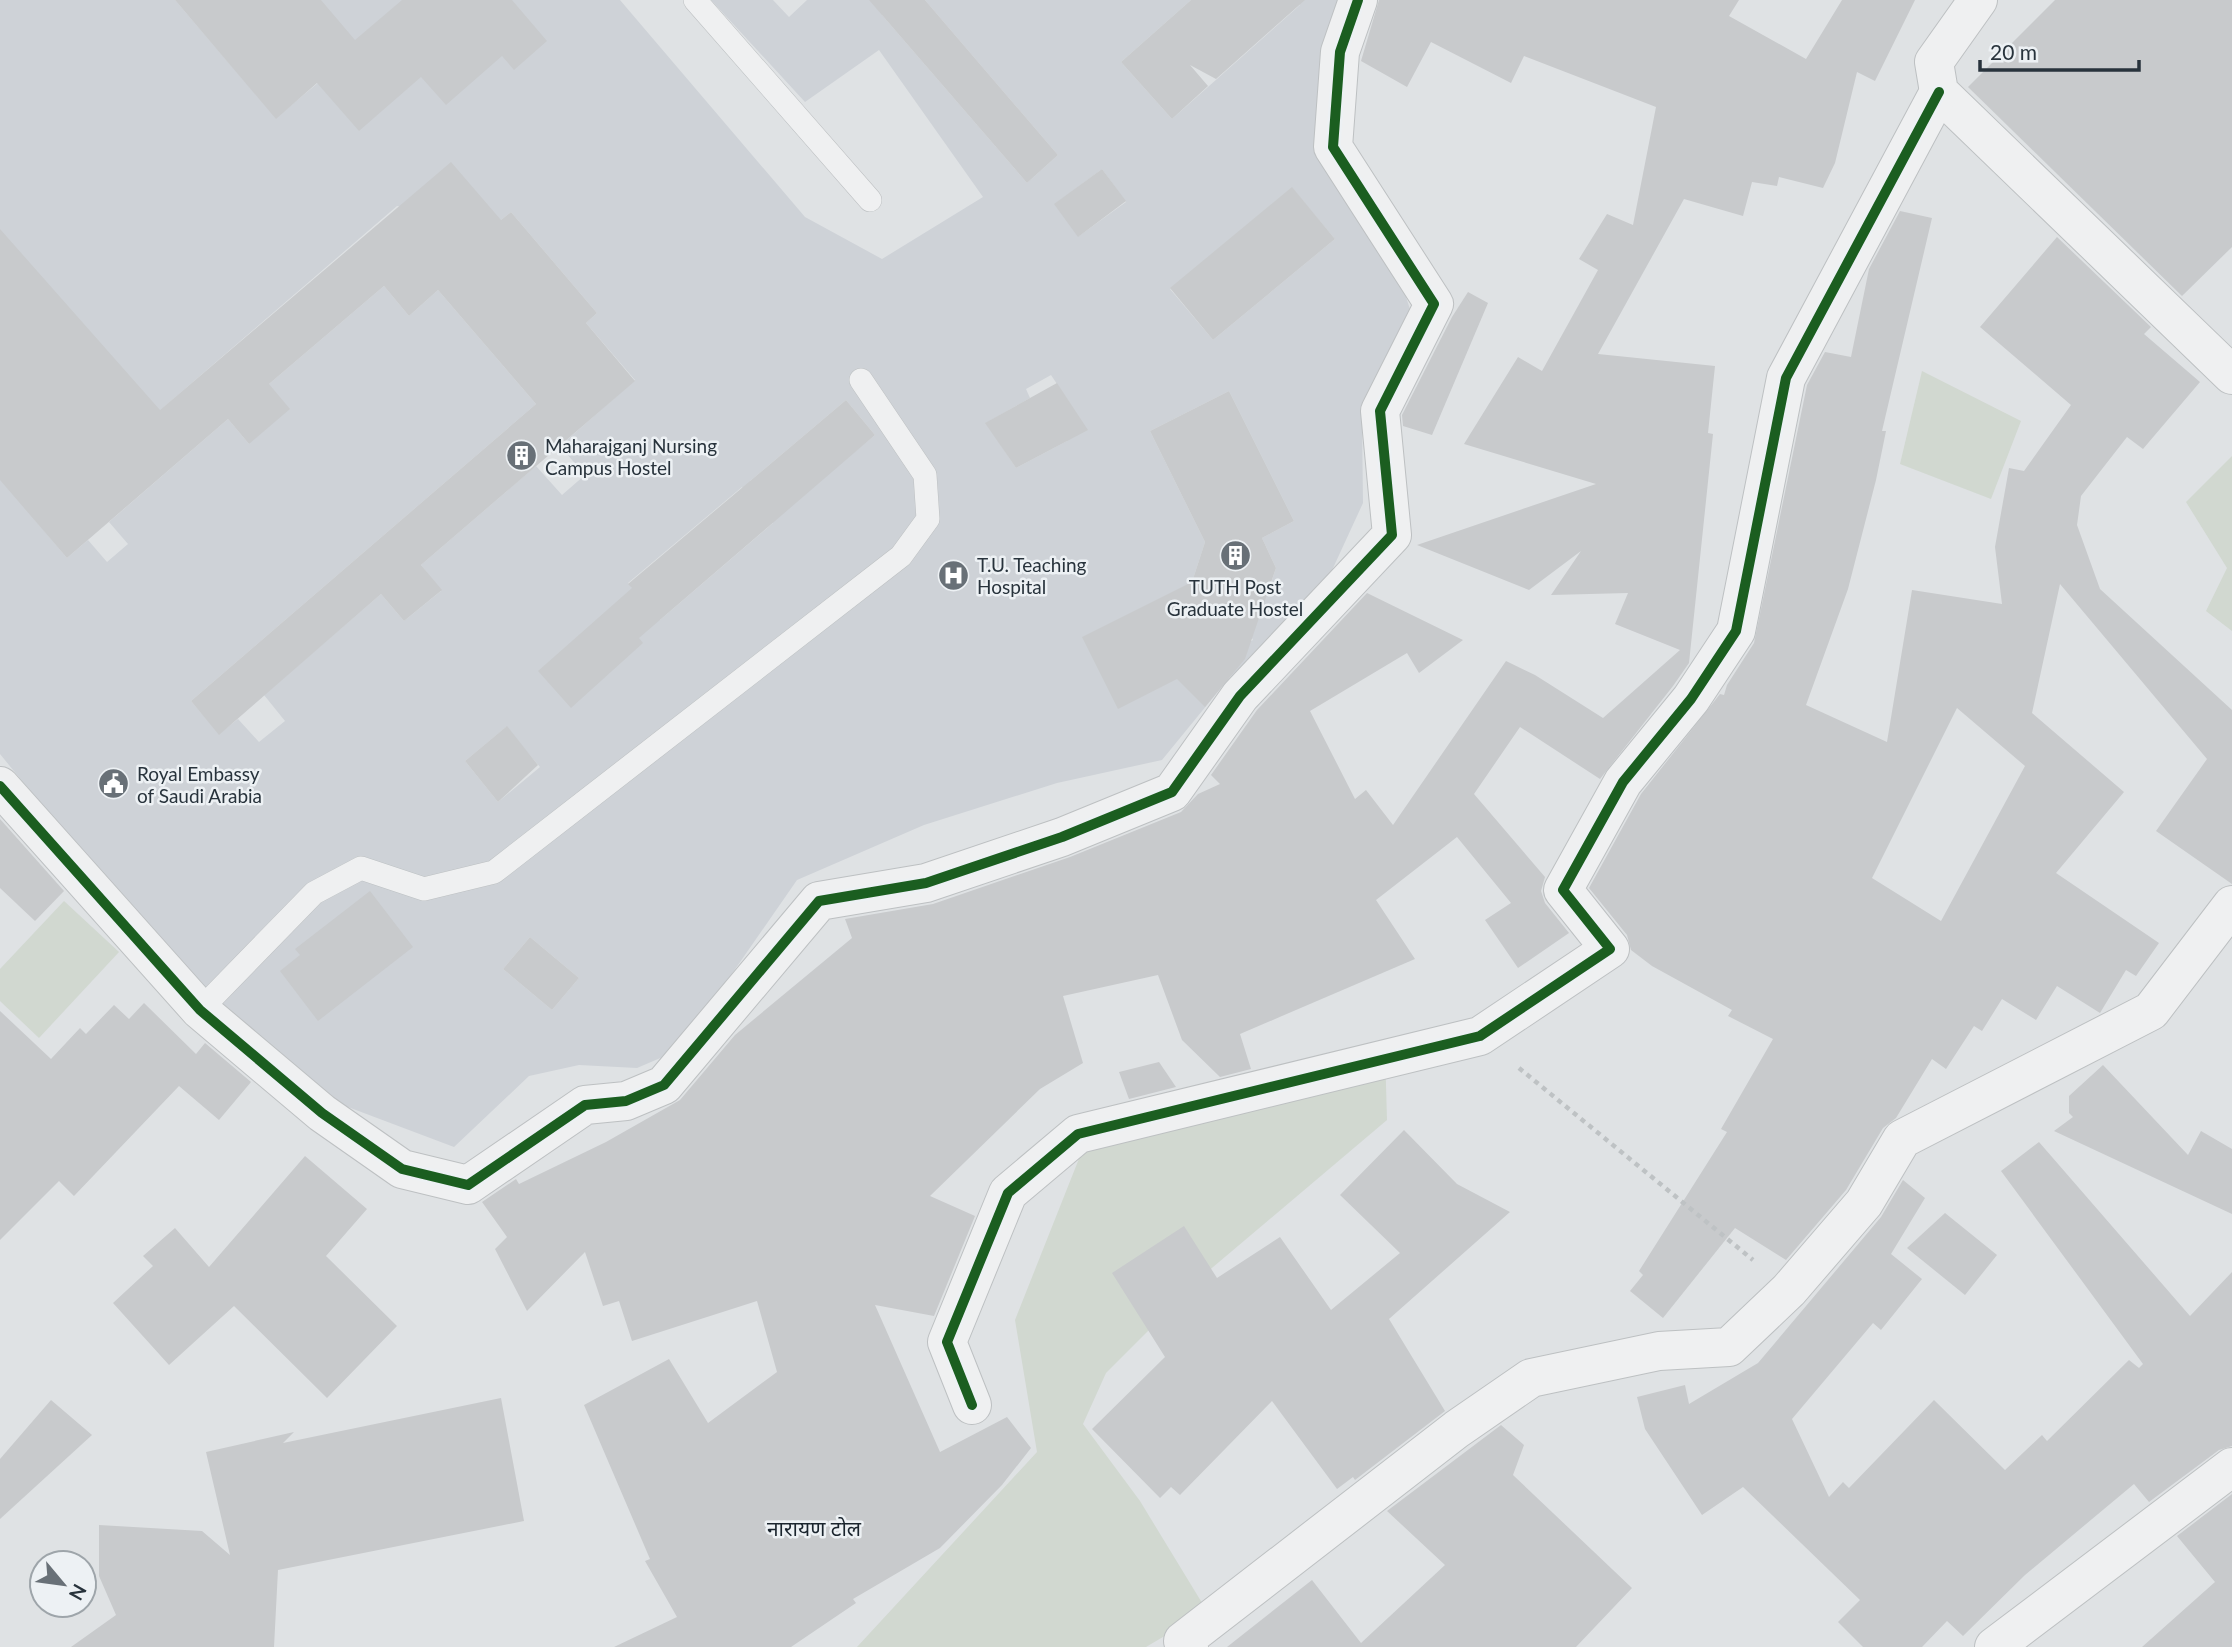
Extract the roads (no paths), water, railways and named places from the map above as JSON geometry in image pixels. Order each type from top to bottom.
[{"type":"street","points":[[0,786],[200,1010],[321,1113],[402,1169],[468,1185],[585,1105],[626,1101],[663,1085],[819,901],[926,883],[1062,837],[1172,792],[1240,696],[1392,535],[1380,411],[1434,304],[1333,147],[1340,52],[1357,0]]},
{"type":"street","points":[[972,1405],[947,1342],[1008,1193],[1078,1134],[1480,1036],[1610,949],[1563,890],[1623,782],[1691,699],[1736,632],[1786,378],[1938,92],[1934,62],[1978,0]]},
{"type":"street","points":[[1938,92],[2232,375]]},
{"type":"street","points":[[1189,1647],[1183,1641],[1457,1429],[1531,1378],[1659,1351],[1729,1347],[1789,1290],[1864,1203],[1902,1139],[2151,1012],[2232,905]]},
{"type":"street","points":[[1994,1647],[2232,1467]]},
{"type":"lane","points":[[695,0],[870,201]]},
{"type":"lane","points":[[200,1010],[314,893],[361,868],[424,888],[494,872],[901,556],[928,519],[925,475],[862,380]]},
{"type":"place","name":"Maharajganj Nursing Campus Hostel","points":[[522,456]]},
{"type":"place","name":"TUTH Post Graduate Hostel","points":[[1235,555]]},
{"type":"place","name":"T.U. Teaching Hospital","points":[[954,575]]},
{"type":"place","name":"Royal Embassy of Saudi Arabia","points":[[114,784]]},
{"type":"district","name":"नारायण टोल","points":[[814,1527]]}]
